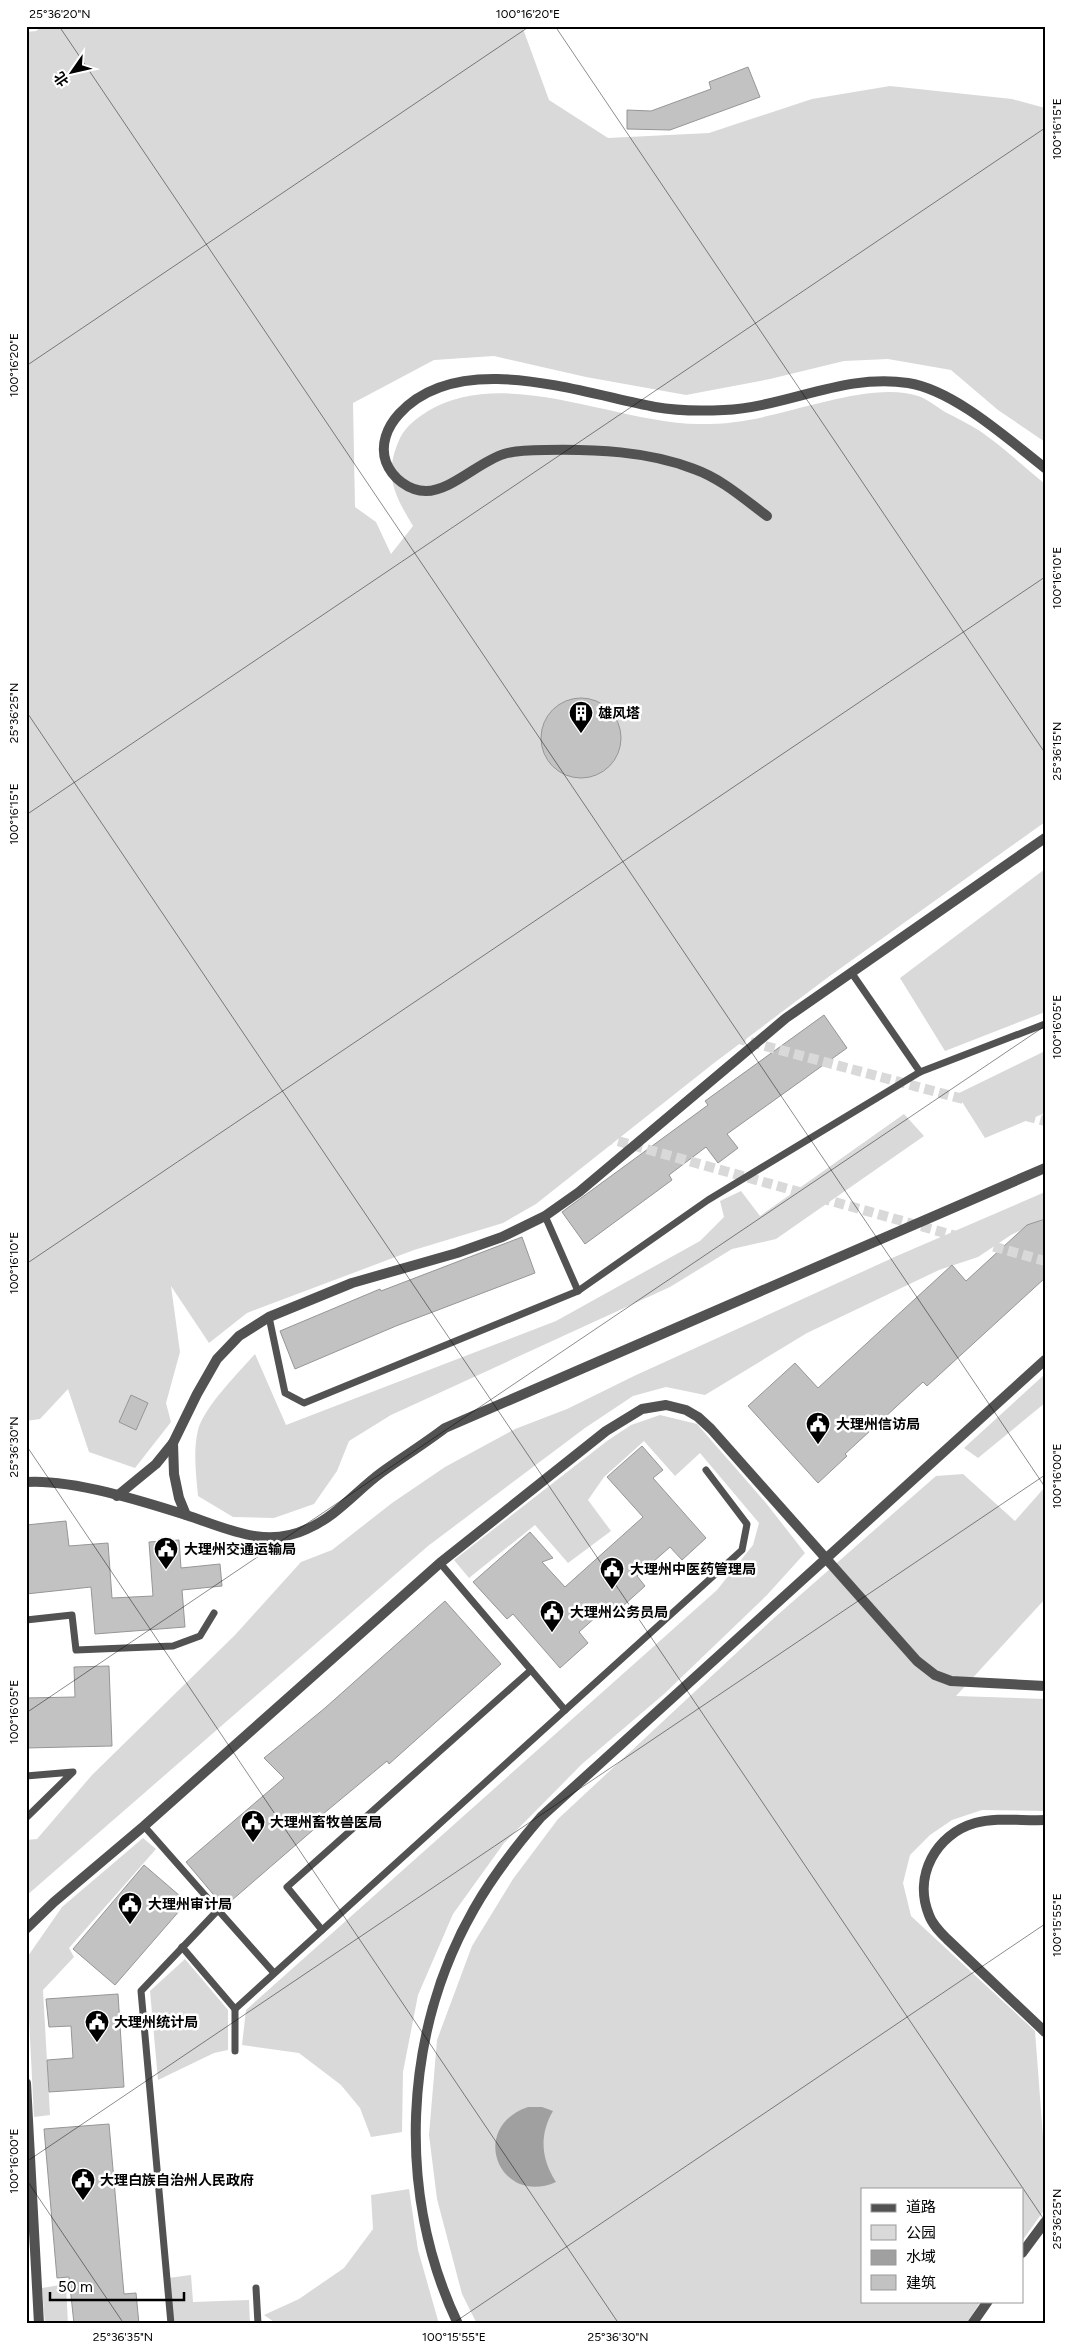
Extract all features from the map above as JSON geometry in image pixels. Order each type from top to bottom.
[{"type":"street","points":[[767,516],[718,480],[695,469],[663,459],[588,451],[524,450],[504,454],[441,488],[427,491],[403,484],[394,476],[386,463],[384,451],[386,435],[392,421],[406,407],[440,387],[464,381],[493,379],[541,384],[656,407],[727,410],[749,407],[852,383],[884,381],[922,386],[956,403],[986,422],[1045,468]]},
{"type":"street","points":[[117,1496],[156,1464],[173,1443],[196,1394],[216,1359],[239,1336],[269,1317],[352,1283],[502,1237],[545,1216],[579,1192],[786,1018],[1045,838]]},
{"type":"street","points":[[26,1482],[51,1483],[117,1496],[186,1515],[251,1537],[271,1538],[305,1530],[341,1508],[382,1472],[445,1428],[1045,1168]]},
{"type":"street","points":[[458,2324],[439,2278],[429,2242],[420,2194],[415,2128],[422,2052],[442,1978],[456,1943],[494,1877],[516,1846],[541,1817],[1045,1360]]},
{"type":"street","points":[[26,1929],[54,1902],[144,1826],[440,1563],[606,1431],[642,1409],[666,1405],[686,1410],[698,1417],[828,1558],[917,1661],[935,1675],[951,1681],[1045,1686]]},
{"type":"street","points":[[173,1443],[174,1474],[179,1498],[186,1515]]},
{"type":"street","points":[[1045,1820],[985,1821],[956,1832],[941,1844],[929,1861],[924,1877],[924,1888],[929,1915],[934,1925],[947,1940],[1045,2032]]},
{"type":"street","points":[[26,2083],[38,2324]]},
{"type":"street","points":[[1024,2250],[1045,2222]]},
{"type":"street","points":[[972,2324],[987,2302]]},
{"type":"lane","points":[[851,972],[920,1072]]},
{"type":"lane","points":[[269,1317],[285,1393],[304,1403],[578,1291],[708,1200],[920,1072],[1045,1024]]},
{"type":"lane","points":[[545,1216],[578,1291]]},
{"type":"lane","points":[[234,2009],[742,1550],[747,1524],[706,1470]]},
{"type":"lane","points":[[440,1563],[565,1710]]},
{"type":"lane","points":[[26,1620],[72,1615],[76,1650],[173,1646],[200,1636],[214,1613]]},
{"type":"lane","points":[[322,1930],[287,1887],[531,1670]]},
{"type":"lane","points":[[26,1776],[73,1772],[26,1818]]},
{"type":"lane","points":[[144,1826],[274,1973]]},
{"type":"lane","points":[[171,2324],[141,1991],[218,1910]]},
{"type":"lane","points":[[182,1947],[234,2009],[235,2051]]},
{"type":"lane","points":[[256,2288],[258,2324]]},
{"type":"green space","points":[[43,26],[522,26],[549,100],[608,138],[709,133],[812,99],[890,86],[1012,99],[1045,108],[1045,442],[998,410],[951,370],[888,359],[844,361],[770,379],[686,395],[586,377],[494,356],[434,360],[353,403],[355,507],[376,522],[391,554],[413,526],[396,494],[393,484],[392,463],[400,438],[416,419],[428,411],[458,398],[491,393],[525,395],[561,400],[666,421],[708,424],[755,419],[852,396],[898,392],[921,397],[976,428],[1045,484],[1045,822],[827,978],[714,1063],[536,1204],[503,1223],[414,1250],[247,1313],[209,1343],[171,1286],[180,1352],[166,1403],[171,1422],[135,1468],[89,1452],[68,1389],[40,1419],[26,1421],[26,32],[36,31]]},
{"type":"green space","points":[[1045,869],[1045,1012],[945,1051],[900,978]]},
{"type":"green space","points":[[1045,1051],[1045,1113],[985,1138],[957,1094]]},
{"type":"green space","points":[[904,1114],[924,1136],[776,1239],[732,1249],[670,1287],[391,1415],[349,1441],[337,1471],[314,1504],[274,1518],[233,1517],[198,1496],[195,1463],[198,1430],[214,1401],[255,1354],[286,1425],[556,1321],[700,1241],[724,1217],[720,1201],[741,1191],[760,1216]]},
{"type":"green space","points":[[1045,1192],[1045,1218],[1011,1235],[978,1257],[939,1270],[807,1333],[705,1395],[666,1387],[633,1396],[585,1428],[428,1546],[26,1896],[26,1840],[37,1839],[92,1775],[235,1635],[301,1562],[332,1550],[392,1503],[445,1467],[515,1429],[567,1409],[634,1376],[899,1255]]},
{"type":"green space","points":[[1045,1374],[1045,1403],[978,1458],[964,1448]]},
{"type":"green space","points":[[660,1415],[697,1424],[766,1503],[805,1553],[767,1595],[664,1694],[582,1764],[504,1843],[453,1914],[418,1995],[403,2072],[402,2132],[371,2137],[360,2108],[341,2085],[299,2053],[242,2045],[246,2010],[717,1590],[753,1545],[759,1523],[700,1453],[675,1476],[644,1441],[604,1477],[588,1500],[611,1531],[568,1563],[535,1525],[469,1578],[454,1560],[607,1441],[631,1425]]},
{"type":"green space","points":[[963,1474],[1015,1521],[1045,1487],[1045,1599],[956,1696],[1045,1699],[1045,1811],[982,1810],[952,1820],[930,1835],[910,1855],[903,1883],[911,1916],[1035,2031],[1045,2163],[1045,2209],[1024,2238],[1024,2188],[861,2188],[861,2302],[980,2302],[966,2324],[477,2324],[462,2294],[437,2199],[429,2135],[437,2040],[472,1946],[513,1879],[558,1819],[774,1618],[936,1476]]},
{"type":"green space","points":[[143,1838],[156,1849],[69,1948],[74,1957],[43,1990],[50,2115],[34,2117],[26,1959],[62,1907]]},
{"type":"green space","points":[[185,1959],[228,2010],[228,2050],[214,2053],[158,2080],[150,1991]]},
{"type":"green space","points":[[409,2189],[418,2250],[439,2324],[277,2324],[264,2315],[299,2299],[344,2268],[373,2229],[371,2195]]},
{"type":"green space","points":[[191,2275],[193,2302],[249,2300],[250,2324],[174,2324],[168,2278]]},
{"type":"green space","points":[[66,2284],[68,2324],[45,2324],[42,2288]]},
{"type":"water","points":[[528,2107],[542,2107],[553,2111],[545,2129],[544,2147],[547,2165],[556,2182],[536,2187],[519,2184],[506,2175],[498,2162],[495,2147],[499,2131],[509,2117]]},
{"type":"building","points":[[748,67],[760,97],[670,130],[627,129],[627,110],[651,111],[711,89],[709,82]]},
{"type":"building","name":"雄风塔","points":[[581,698],[596,701],[609,710],[618,723],[621,738],[618,753],[609,766],[596,775],[581,778],[566,775],[553,766],[544,753],[541,738],[544,723],[553,710],[566,701]]},
{"type":"building","points":[[824,1015],[847,1048],[727,1134],[738,1148],[718,1163],[706,1147],[669,1175],[672,1180],[585,1244],[562,1212],[708,1105],[705,1101]]},
{"type":"building","points":[[1045,1219],[1045,1278],[927,1386],[923,1382],[845,1454],[847,1456],[818,1483],[748,1406],[795,1363],[818,1388],[952,1265],[966,1281],[1027,1225]]},
{"type":"building","points":[[522,1237],[535,1273],[396,1326],[295,1369],[280,1331],[380,1289],[381,1291]]},
{"type":"building","points":[[131,1395],[148,1403],[136,1430],[119,1422]]},
{"type":"building","points":[[642,1446],[663,1470],[653,1478],[706,1538],[682,1560],[670,1547],[637,1576],[645,1586],[613,1615],[606,1608],[579,1632],[588,1643],[560,1668],[513,1614],[507,1619],[473,1582],[530,1532],[553,1558],[542,1562],[565,1587],[643,1517],[607,1477]]},
{"type":"building","points":[[66,1521],[69,1546],[108,1543],[112,1598],[153,1596],[149,1542],[179,1540],[181,1568],[220,1564],[222,1586],[182,1590],[185,1627],[95,1634],[91,1587],[26,1594],[26,1525]]},
{"type":"building","points":[[445,1601],[501,1664],[389,1764],[387,1761],[317,1819],[320,1824],[224,1907],[186,1862],[284,1778],[264,1758],[325,1708]]},
{"type":"building","points":[[109,1666],[112,1746],[26,1748],[26,1698],[75,1697],[74,1667]]},
{"type":"building","name":"大理州审计局","points":[[144,1865],[187,1902],[115,1985],[73,1949]]},
{"type":"building","name":"大理州统计局","points":[[118,1994],[124,2087],[49,2092],[47,2060],[73,2058],[71,2026],[49,2027],[46,1999]]},
{"type":"building","name":"大理白族自治州人民政府","points":[[109,2124],[124,2294],[136,2293],[139,2324],[74,2324],[69,2277],[57,2278],[44,2129]]},
{"type":"tunnel","points":[[26,848],[1045,1121]]},
{"type":"tunnel","points":[[26,975],[1045,1261]]},
{"type":"place","name":"雄风塔","points":[[581,734]]},
{"type":"place","name":"大理州信访局","points":[[818,1445]]},
{"type":"place","name":"大理州交通运输局","points":[[166,1570]]},
{"type":"place","name":"大理州中医药管理局","points":[[612,1590]]},
{"type":"place","name":"大理州公务员局","points":[[552,1633]]},
{"type":"place","name":"大理州畜牧兽医局","points":[[253,1843]]},
{"type":"place","name":"大理州审计局","points":[[130,1925]]},
{"type":"place","name":"大理州统计局","points":[[97,2043]]},
{"type":"place","name":"大理白族自治州人民政府","points":[[83,2201]]}]
